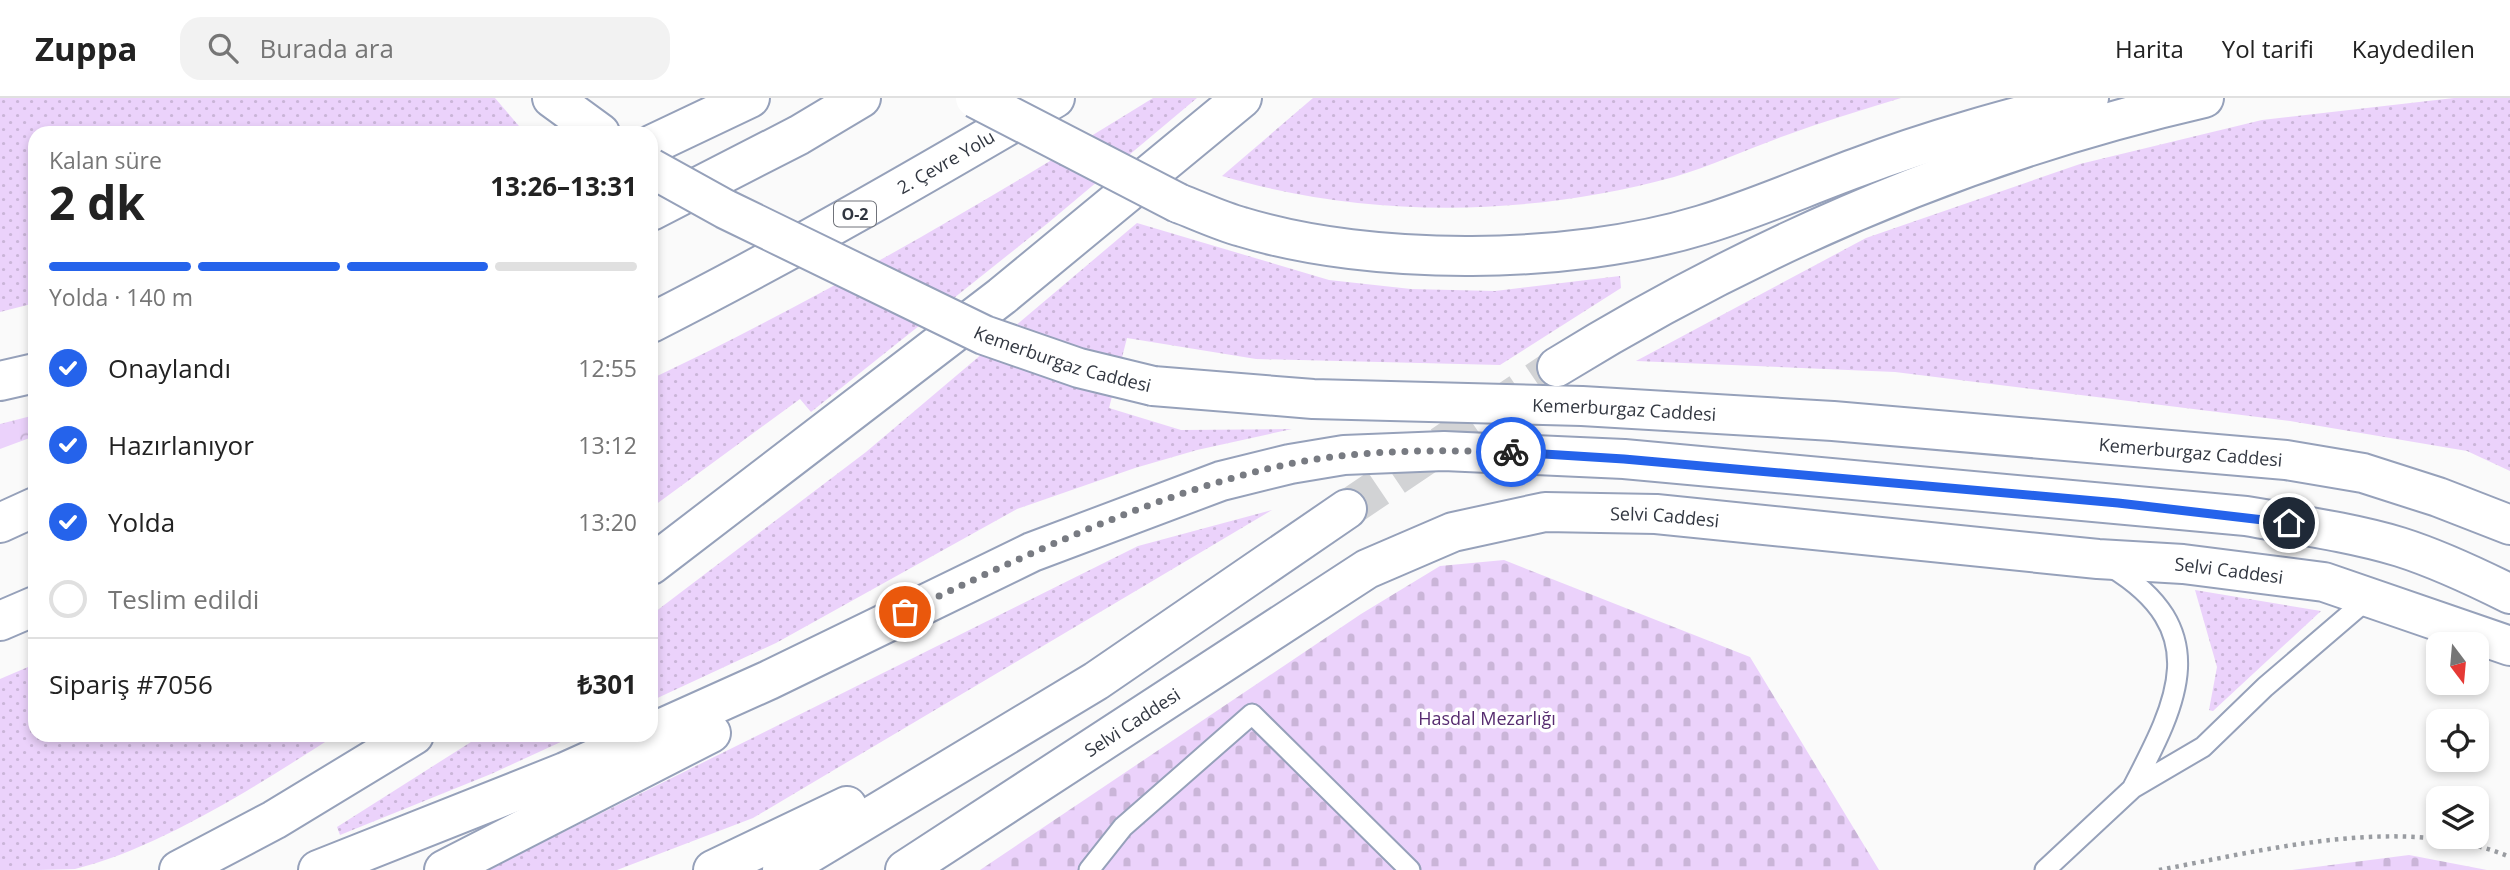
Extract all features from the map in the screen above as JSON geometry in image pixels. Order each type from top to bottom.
[{"type":"main road","points":[[552,98],[590,126]]},
{"type":"main road","points":[[658,142],[750,98]]},
{"type":"main road","points":[[658,207],[799,135],[861,98]]},
{"type":"main road","points":[[975,98],[1178,203],[1242,228],[1314,243],[1467,258],[1636,241],[1700,226],[1938,140],[2089,98]]},
{"type":"main road","name":"2. Çevre Yolu","points":[[658,319],[895,192],[1055,98]]},
{"type":"main road","points":[[658,560],[1003,296],[1242,98]]},
{"type":"main road","points":[[1556,367],[1687,290],[1857,209],[2001,154],[2204,98]]},
{"type":"main road","name":"Kemerburgaz Caddesi","points":[[658,171],[725,209],[984,335],[1079,368],[1153,386],[1313,399],[1582,406],[1833,421],[2286,460],[2363,473],[2438,497],[2510,525]]},
{"type":"main road","points":[[0,381],[28,375]]},
{"type":"main road","points":[[658,730],[1032,552],[1119,519],[1221,481],[1290,464],[1396,452],[1510,452],[1624,459],[2246,516],[2331,530],[2400,547],[2460,569],[2510,594]]},
{"type":"main road","points":[[782,870],[1003,738],[1200,611],[1347,509]]},
{"type":"main road","points":[[0,523],[28,510]]},
{"type":"main road","name":"Selvi Caddesi","points":[[905,870],[1367,569],[1453,532],[1545,512],[1656,514],[2261,573],[2324,582],[2510,646]]},
{"type":"main road","points":[[444,870],[957,607],[1119,519]]},
{"type":"main road","points":[[0,621],[28,609]]},
{"type":"main road","points":[[713,870],[923,769],[1003,738]]},
{"type":"main road","points":[[179,870],[274,820],[402,742]]},
{"type":"main road","points":[[318,870],[553,777],[631,742]]},
{"type":"lane","points":[[2098,559],[2137,582],[2162,611],[2178,653],[2176,695],[2158,739],[2133,788]]},
{"type":"lane","points":[[2045,870],[2133,788],[2203,747],[2265,687],[2371,596]]},
{"type":"lane","points":[[1089,870],[1123,827],[1252,714],[1410,870]]},
{"type":"path","points":[[2159,870],[2343,840],[2404,836],[2456,841],[2510,857]]},
{"type":"green space","points":[[0,98],[495,98],[519,126],[28,126],[28,305],[0,312]]},
{"type":"green space","points":[[1153,98],[1197,98],[1048,223],[811,412],[800,399],[658,503],[658,376],[843,281]]},
{"type":"green space","points":[[1313,98],[1901,98],[1798,131],[1674,177],[1562,200],[1448,208],[1391,206],[1277,190],[1222,176]]},
{"type":"green space","points":[[2454,98],[2510,98],[2510,471],[2467,451],[2290,421],[1895,372],[1636,361],[1866,238],[2080,164],[2262,120]]},
{"type":"green space","points":[[1137,223],[1329,280],[1411,289],[1495,291],[1620,276],[1621,288],[1500,365],[1256,359],[1127,338],[1109,408],[1181,430],[1292,429],[1197,450],[1135,468],[1017,509],[776,643],[658,698],[658,610],[866,452]]},
{"type":"green space","points":[[28,417],[28,439],[0,449],[0,424]]},
{"type":"green space","points":[[1272,510],[753,818],[617,870],[487,870],[1138,546]]},
{"type":"green space","name":"Hasdal Mezarlığı","points":[[1504,560],[1750,657],[1879,870],[980,870],[1361,614],[1440,566]]},
{"type":"green space","points":[[2195,590],[2321,611],[2213,711],[2209,710],[2217,667]]},
{"type":"green space","points":[[28,667],[28,742],[325,742],[210,812],[142,846],[75,869],[0,870],[0,679]]},
{"type":"green space","points":[[471,742],[561,742],[491,774],[340,835],[337,827]]},
{"type":"green space","points":[[2409,855],[2487,870],[2292,870]]},
{"type":"tunnel","points":[[1347,509],[1557,367]]},
{"type":"way so far","points":[[905,612],[1032,552],[1221,481],[1290,464],[1344,455],[1444,451],[1511,452]]},
{"type":"route","points":[[1511,452],[1624,459],[2118,503],[2289,523]]}]
